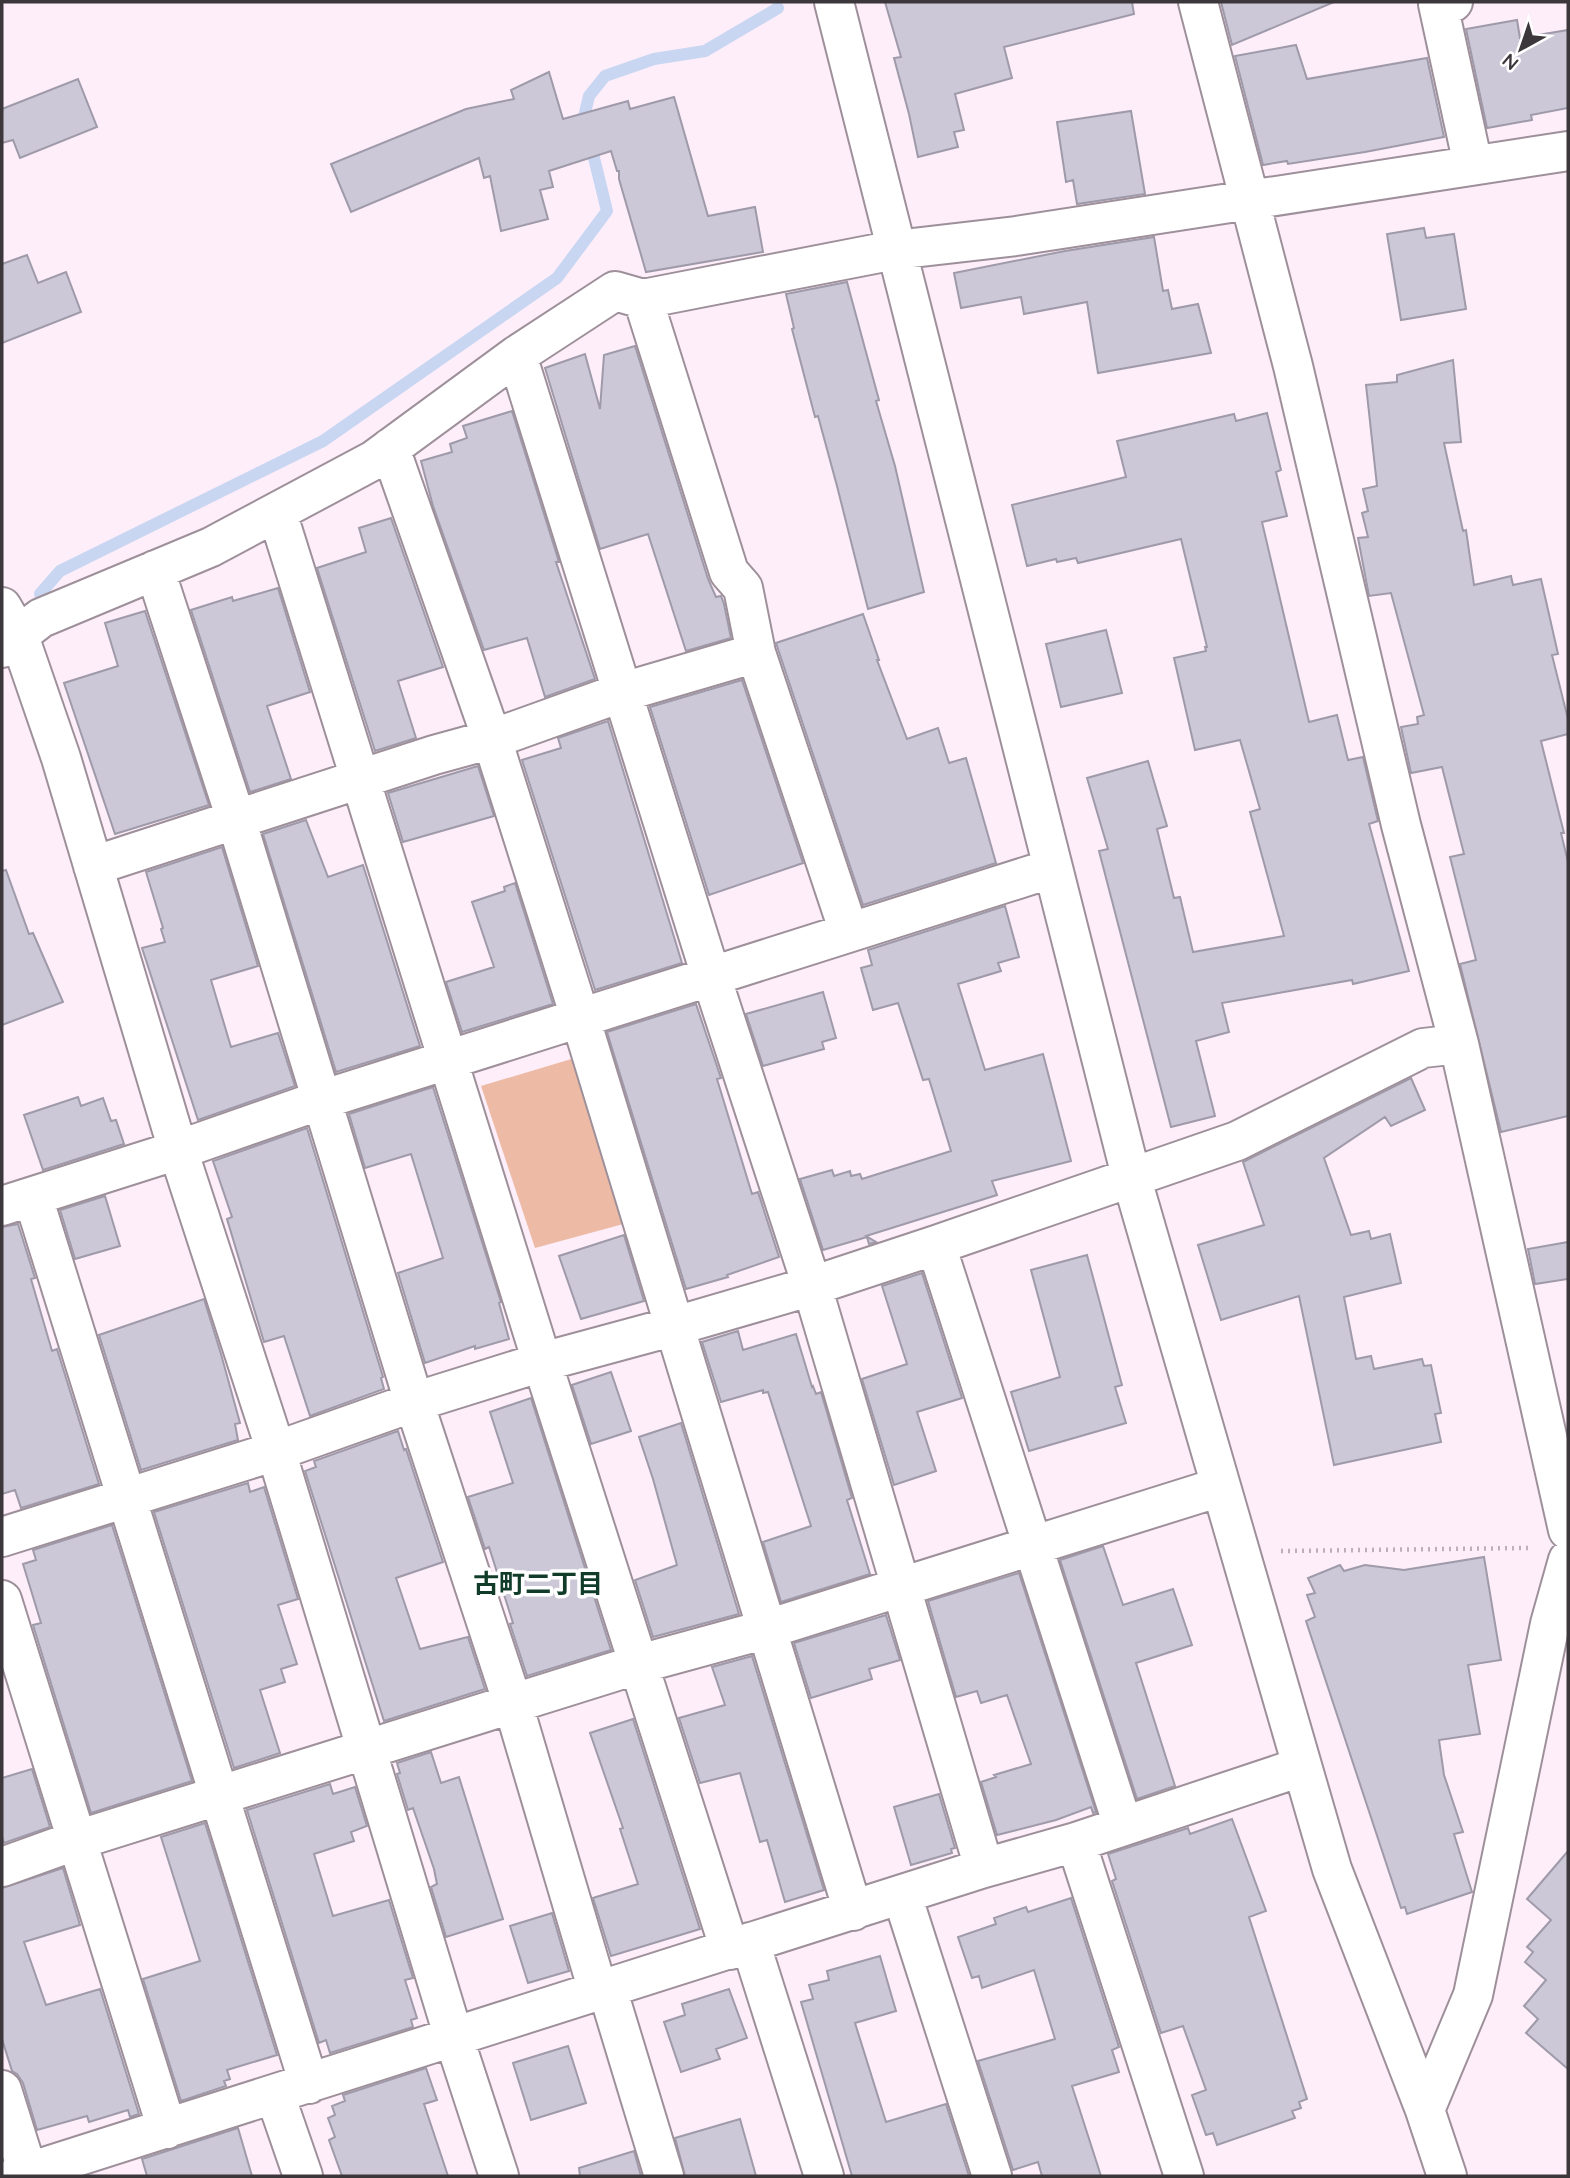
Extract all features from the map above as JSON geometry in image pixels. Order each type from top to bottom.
[{"type":"street","points":[[834,2],[1131,1176],[1332,1869],[1425,2110],[1447,2176]]},
{"type":"street","points":[[1198,2],[1293,366],[1401,825],[1459,1044],[1559,1546],[1550,1624],[1473,1994],[1425,2110]]},
{"type":"street","points":[[1453,2],[1438,4],[1473,165]]},
{"type":"street","points":[[499,2176],[454,2038],[276,1451],[178,1150],[61,758],[7,630],[211,547],[374,460],[517,355],[615,291],[643,299],[895,250],[1016,236],[1568,151]]},
{"type":"street","points":[[643,299],[729,572],[743,588],[756,653],[849,932]]},
{"type":"street","points":[[517,355],[812,1286],[984,1868]]},
{"type":"street","points":[[390,448],[492,739],[580,1017],[853,1911]]},
{"type":"street","points":[[277,512],[639,1664],[824,2176]]},
{"type":"street","points":[[155,570],[236,819],[414,1402],[664,2176]]},
{"type":"street","points":[[93,866],[492,739],[623,692],[756,653]]},
{"type":"street","points":[[303,2176],[292,2089],[219,1796],[127,1499],[17,1202],[321,1100],[1053,868]]},
{"type":"street","points":[[2,1537],[276,1451],[414,1402],[542,1362],[812,1286],[936,1245],[1237,1141],[1423,1048],[1459,1044]]},
{"type":"street","points":[[936,1245],[1123,1826]]},
{"type":"street","points":[[2,1867],[77,1840],[639,1664],[767,1629],[1220,1487]]},
{"type":"street","points":[[2,1600],[167,2129]]},
{"type":"street","points":[[2,2090],[22,2175],[984,1868],[1076,1842],[1301,1767]]},
{"type":"street","points":[[1076,1842],[1184,2176]]},
{"type":"street","points":[[902,1895],[992,2176]]},
{"type":"path","points":[[1239,1552],[1559,1546]]},
{"type":"shaded area","points":[[578,1057],[627,1223],[535,1248],[481,1086]]},
{"type":"building","points":[[885,2],[1132,2],[1134,14],[1004,47],[1012,78],[955,94],[964,130],[954,132],[958,147],[918,157],[894,58],[901,57]]},
{"type":"building","points":[[1221,2],[1334,2],[1232,45]]},
{"type":"building","points":[[1517,20],[1520,38],[1568,30],[1568,108],[1531,115],[1532,120],[1487,128],[1466,29]]},
{"type":"building","points":[[1296,45],[1307,79],[1427,58],[1444,137],[1288,164],[1287,161],[1263,165],[1235,56]]},
{"type":"building","points":[[549,72],[563,119],[628,101],[630,109],[674,97],[708,216],[755,207],[763,252],[646,272],[619,171],[611,151],[549,171],[553,187],[540,190],[548,219],[501,231],[490,176],[484,178],[479,158],[351,212],[331,164],[466,109],[514,99],[511,90]]},
{"type":"building","points":[[78,79],[97,127],[20,158],[13,140],[2,143],[2,109]]},
{"type":"building","points":[[1131,111],[1145,194],[1077,204],[1073,180],[1066,182],[1057,122]]},
{"type":"building","points":[[1424,228],[1426,238],[1454,234],[1466,309],[1401,320],[1387,234]]},
{"type":"building","points":[[1154,237],[1163,291],[1168,290],[1172,309],[1198,304],[1211,353],[1098,373],[1087,302],[1024,314],[1021,297],[961,308],[954,273]]},
{"type":"building","points":[[27,255],[38,283],[66,272],[81,312],[2,343],[2,264]]},
{"type":"building","points":[[847,282],[879,400],[876,401],[895,466],[924,592],[868,609],[818,416],[815,417],[792,329],[794,328],[786,294]]},
{"type":"building","points":[[635,346],[708,579],[716,597],[721,596],[724,604],[731,638],[686,651],[648,534],[600,549],[545,368],[585,354],[600,409],[604,355]]},
{"type":"building","points":[[1453,360],[1461,442],[1444,443],[1463,531],[1466,530],[1474,585],[1511,576],[1513,585],[1541,579],[1558,654],[1552,655],[1568,719],[1568,734],[1541,741],[1564,833],[1561,833],[1568,862],[1568,1116],[1501,1132],[1460,964],[1476,960],[1450,857],[1464,854],[1442,767],[1411,773],[1401,727],[1418,724],[1417,717],[1424,715],[1391,593],[1369,596],[1358,538],[1368,537],[1362,513],[1368,511],[1363,489],[1377,486],[1366,385],[1397,382],[1397,375]]},
{"type":"building","points":[[512,411],[559,562],[556,562],[595,679],[545,697],[527,638],[484,650],[433,506],[421,461],[452,452],[450,444],[467,438],[463,426]]},
{"type":"building","points":[[1267,413],[1281,470],[1276,472],[1287,516],[1262,522],[1309,722],[1337,715],[1348,760],[1363,757],[1378,821],[1369,824],[1409,971],[1353,984],[1352,980],[1222,1003],[1229,1032],[1196,1041],[1215,1116],[1171,1127],[1099,851],[1108,849],[1087,778],[1148,761],[1167,826],[1157,829],[1174,898],[1180,897],[1193,952],[1284,936],[1250,812],[1260,809],[1240,740],[1195,750],[1174,658],[1206,651],[1207,647],[1181,539],[1078,563],[1076,558],[1057,562],[1056,559],[1027,566],[1012,505],[1126,477],[1117,441],[1234,414],[1236,421]]},
{"type":"building","points":[[391,518],[443,667],[398,681],[416,738],[375,751],[317,568],[366,552],[359,528]]},
{"type":"building","points":[[278,588],[310,692],[267,706],[291,779],[250,792],[191,610],[232,597],[233,601]]},
{"type":"building","points":[[145,611],[209,805],[115,834],[64,683],[118,666],[105,623]]},
{"type":"building","points":[[863,614],[907,739],[938,728],[949,763],[966,758],[996,863],[863,905],[776,643]]},
{"type":"building","points":[[1106,630],[1122,693],[1061,707],[1046,644]]},
{"type":"building","points":[[742,680],[803,863],[709,895],[650,707]]},
{"type":"building","points":[[608,721],[682,963],[595,990],[522,760],[561,748],[558,738]]},
{"type":"building","points":[[478,766],[494,816],[403,842],[388,793]]},
{"type":"building","points":[[306,820],[328,877],[363,865],[420,1046],[336,1072],[263,834]]},
{"type":"building","points":[[222,847],[258,966],[211,980],[231,1047],[278,1033],[295,1086],[198,1120],[142,948],[165,942],[146,872]]},
{"type":"building","points":[[6,870],[29,934],[33,933],[63,1002],[2,1025],[2,871]]},
{"type":"building","points":[[515,883],[553,1004],[462,1032],[446,982],[494,967],[472,902],[505,891],[504,887]]},
{"type":"building","points":[[1005,906],[1019,957],[998,963],[1001,971],[958,984],[985,1070],[1043,1054],[1071,1161],[992,1181],[997,1195],[866,1236],[876,1242],[869,1244],[867,1237],[823,1250],[800,1179],[832,1170],[834,1176],[850,1171],[851,1176],[860,1174],[862,1179],[951,1151],[929,1079],[923,1080],[898,1003],[873,1010],[861,968],[872,965],[868,950]]},
{"type":"building","points":[[823,992],[836,1038],[822,1042],[824,1049],[763,1066],[746,1014]]},
{"type":"building","points":[[696,1004],[721,1078],[717,1079],[752,1194],[758,1192],[779,1257],[727,1275],[728,1277],[686,1289],[607,1032]]},
{"type":"building","points":[[1411,1078],[1425,1110],[1391,1126],[1385,1117],[1324,1158],[1351,1235],[1369,1231],[1371,1239],[1390,1234],[1401,1283],[1344,1297],[1356,1359],[1371,1356],[1374,1369],[1422,1359],[1424,1366],[1431,1365],[1441,1413],[1435,1414],[1441,1442],[1334,1465],[1299,1296],[1221,1320],[1198,1245],[1264,1225],[1243,1162]]},
{"type":"building","points":[[433,1087],[501,1302],[499,1303],[509,1339],[475,1349],[475,1346],[425,1363],[398,1273],[443,1258],[411,1154],[365,1168],[349,1114]]},
{"type":"building","points":[[78,1097],[81,1106],[103,1098],[111,1121],[116,1120],[124,1144],[43,1170],[24,1115]]},
{"type":"building","points":[[307,1128],[383,1377],[384,1389],[310,1416],[284,1336],[264,1342],[227,1219],[232,1217],[213,1161]]},
{"type":"building","points":[[105,1196],[120,1246],[75,1259],[60,1210]]},
{"type":"building","points":[[18,1224],[35,1278],[31,1279],[52,1351],[57,1349],[99,1484],[21,1508],[15,1490],[2,1494],[2,1227]]},
{"type":"building","points":[[624,1235],[644,1301],[581,1319],[559,1256]]},
{"type":"building","points":[[1568,1242],[1568,1279],[1535,1284],[1528,1249]]},
{"type":"building","points":[[1087,1255],[1122,1385],[1115,1387],[1126,1423],[1029,1451],[1011,1392],[1060,1377],[1031,1270]]},
{"type":"building","points":[[922,1273],[962,1398],[917,1412],[936,1471],[894,1485],[862,1379],[907,1364],[882,1286]]},
{"type":"building","points":[[204,1299],[240,1423],[235,1424],[238,1440],[141,1470],[99,1335]]},
{"type":"building","points":[[738,1331],[743,1350],[796,1334],[812,1387],[816,1394],[821,1392],[852,1498],[847,1500],[870,1574],[781,1602],[763,1542],[811,1526],[768,1392],[763,1393],[763,1390],[721,1402],[702,1342]]},
{"type":"building","points":[[611,1372],[631,1431],[591,1444],[572,1385]]},
{"type":"building","points":[[531,1398],[611,1650],[527,1676],[489,1547],[485,1549],[468,1497],[513,1483],[490,1412]]},
{"type":"building","points":[[681,1423],[739,1614],[653,1637],[635,1580],[677,1565],[639,1437]]},
{"type":"building","points":[[398,1431],[443,1562],[396,1578],[420,1649],[468,1637],[485,1689],[384,1721],[305,1471],[316,1467],[314,1461]]},
{"type":"building","points":[[248,1483],[250,1492],[264,1487],[298,1599],[278,1605],[297,1664],[281,1669],[285,1682],[260,1690],[280,1753],[234,1768],[154,1512]]},
{"type":"building","points":[[112,1525],[192,1781],[91,1813],[33,1625],[41,1623],[23,1564],[36,1560],[33,1550]]},
{"type":"building","points":[[1103,1546],[1123,1605],[1173,1589],[1192,1645],[1136,1663],[1175,1786],[1137,1799],[1060,1560]]},
{"type":"building","points":[[1484,1557],[1501,1660],[1468,1665],[1480,1734],[1439,1740],[1444,1775],[1463,1832],[1454,1834],[1472,1892],[1407,1914],[1405,1907],[1401,1908],[1306,1621],[1315,1617],[1307,1595],[1315,1593],[1308,1578],[1340,1565],[1344,1571],[1365,1565],[1404,1570]]},
{"type":"building","points":[[1019,1573],[1096,1812],[1093,1813],[1091,1807],[1056,1820],[997,1835],[981,1782],[996,1777],[994,1775],[1031,1764],[1007,1695],[981,1703],[977,1691],[956,1697],[928,1601]]},
{"type":"building","points":[[886,1615],[900,1660],[869,1669],[872,1679],[811,1698],[794,1643]]},
{"type":"building","points":[[752,1656],[824,1890],[785,1902],[767,1840],[760,1842],[740,1773],[700,1783],[679,1718],[725,1705],[712,1667]]},
{"type":"building","points":[[633,1719],[700,1929],[611,1956],[593,1898],[638,1884],[620,1829],[623,1828],[590,1733]]},
{"type":"building","points":[[431,1752],[441,1783],[459,1777],[503,1919],[446,1937],[431,1887],[437,1884],[434,1869],[413,1808],[408,1810],[397,1774],[400,1773],[397,1763]]},
{"type":"building","points":[[32,1769],[50,1827],[4,1843],[2,1778]]},
{"type":"building","points":[[330,1784],[333,1794],[355,1787],[367,1826],[351,1832],[354,1841],[314,1854],[333,1916],[389,1900],[413,1978],[405,1980],[417,2018],[411,2020],[413,2027],[330,2053],[326,2040],[319,2043],[247,1810]]},
{"type":"building","points":[[939,1794],[955,1848],[951,1849],[952,1853],[911,1865],[894,1807]]},
{"type":"building","points":[[1232,1819],[1266,1911],[1249,1917],[1307,2099],[1299,2102],[1301,2108],[1292,2111],[1295,2118],[1217,2145],[1213,2133],[1206,2135],[1192,2095],[1206,2090],[1183,2026],[1161,2033],[1112,1881],[1116,1879],[1108,1854],[1188,1828],[1190,1834]]},
{"type":"building","points":[[205,1823],[277,2055],[227,2070],[230,2079],[224,2081],[226,2086],[181,2101],[143,1979],[200,1961],[161,1837]]},
{"type":"building","points":[[1568,1851],[1568,2069],[1526,2033],[1538,2019],[1524,2006],[1546,1980],[1525,1962],[1533,1952],[1527,1947],[1551,1920],[1527,1899]]},
{"type":"building","points":[[63,1868],[80,1925],[24,1942],[46,2005],[100,1989],[139,2114],[130,2117],[128,2110],[89,2122],[87,2116],[37,2130],[23,2083],[12,2071],[2,2039],[2,1888]]},
{"type":"building","points":[[1071,1898],[1119,2047],[1112,2050],[1119,2072],[1072,2086],[1101,2176],[1042,2176],[1038,2162],[1013,2170],[978,2061],[1055,2039],[1034,1970],[982,1988],[979,1976],[972,1978],[958,1937],[996,1924],[994,1918],[1026,1907],[1028,1912]]},
{"type":"building","points":[[552,1913],[569,1971],[528,1983],[510,1926]]},
{"type":"building","points":[[880,1956],[896,2011],[855,2023],[886,2122],[946,2104],[969,2176],[852,2176],[801,2002],[813,1999],[809,1985],[829,1980],[827,1971]]},
{"type":"building","points":[[729,1989],[747,2038],[716,2049],[720,2059],[681,2072],[664,2022],[685,2015],[682,2004]]},
{"type":"building","points":[[568,2046],[586,2103],[531,2120],[513,2063]]},
{"type":"building","points":[[426,2068],[437,2100],[424,2104],[448,2176],[342,2176],[329,2140],[335,2137],[328,2118],[335,2115],[332,2106],[345,2101],[343,2095]]},
{"type":"building","points":[[740,2119],[756,2176],[685,2176],[675,2138]]},
{"type":"building","points":[[238,2128],[252,2176],[147,2176],[142,2159]]},
{"type":"building","points":[[634,2151],[641,2176],[580,2176],[579,2168]]},
{"type":"waterway","points":[[40,594],[60,571],[323,441],[557,278],[607,211],[584,117],[589,96],[605,76],[654,59],[705,51],[778,8]]},
{"type":"district","name":"古町二丁目","points":[[538,1583]]}]
